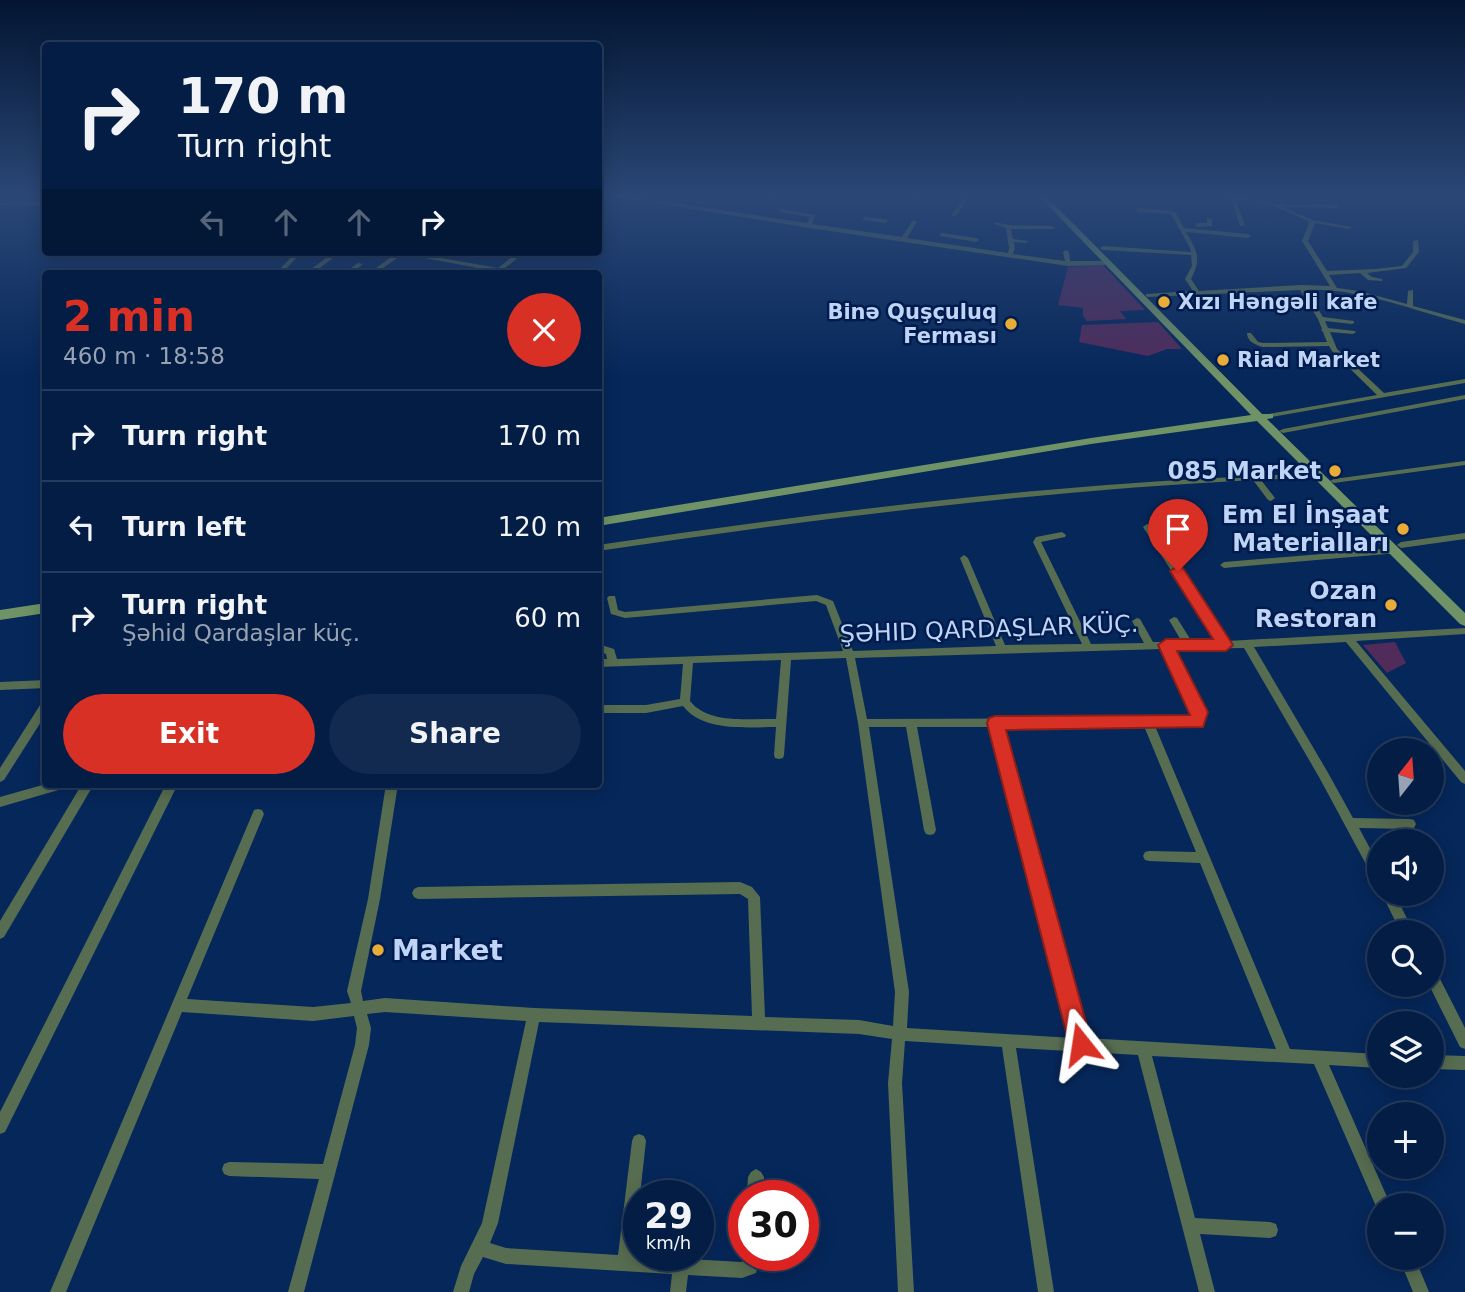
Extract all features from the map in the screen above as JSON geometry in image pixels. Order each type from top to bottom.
[{"type":"main road","points":[[1106,256],[1148,295],[1264,417]]},
{"type":"main road","points":[[1109,256],[1264,417],[1334,481],[1463,613]]},
{"type":"main road","points":[[602,521],[1079,443],[1264,417]]},
{"type":"main road","points":[[1278,431],[1317,475],[1398,548]]},
{"type":"main road","points":[[0,615],[42,609]]},
{"type":"street","points":[[282,270],[295,256]]},
{"type":"street","points":[[313,270],[332,256]]},
{"type":"street","points":[[376,270],[394,256]]},
{"type":"street","points":[[425,256],[492,270]]},
{"type":"street","points":[[498,270],[516,256]]},
{"type":"street","points":[[1012,256],[1068,264],[1113,263]]},
{"type":"street","points":[[1067,256],[1068,264]]},
{"type":"street","points":[[1194,256],[1195,266],[1188,279],[1197,293]]},
{"type":"street","points":[[1315,256],[1335,289]]},
{"type":"street","points":[[1326,273],[1404,267],[1413,256]]},
{"type":"street","points":[[351,270],[360,264]]},
{"type":"street","points":[[1362,272],[1370,279],[1380,280]]},
{"type":"street","points":[[1301,287],[1321,319],[1329,344],[1382,395]]},
{"type":"street","points":[[1148,295],[1301,287],[1335,289],[1465,322]]},
{"type":"street","points":[[1410,307],[1411,291]]},
{"type":"street","points":[[1321,319],[1352,322]]},
{"type":"street","points":[[1324,330],[1353,332]]},
{"type":"street","points":[[1249,334],[1256,343],[1263,345],[1329,344]]},
{"type":"street","points":[[1264,417],[1465,382]]},
{"type":"street","points":[[1278,431],[1465,397]]},
{"type":"street","points":[[1334,481],[1465,463]]},
{"type":"street","points":[[602,547],[947,503],[1254,477],[1317,475]]},
{"type":"street","points":[[1254,477],[1271,498]]},
{"type":"street","points":[[1147,527],[1226,645]]},
{"type":"street","points":[[1062,536],[1039,539],[1037,542],[1088,646]]},
{"type":"street","points":[[1224,565],[1398,548],[1465,536]]},
{"type":"street","points":[[964,558],[1002,649]]},
{"type":"street","points":[[612,598],[614,612],[625,615],[824,600],[830,603],[849,654],[863,723],[902,992],[895,1083],[906,1292]]},
{"type":"street","points":[[1174,620],[1189,645]]},
{"type":"street","points":[[1137,621],[1150,645]]},
{"type":"street","name":"ŞƏHID QARDAŞLAR KÜÇ.","points":[[602,663],[1088,646],[1226,645],[1465,631]]},
{"type":"street","points":[[1349,639],[1465,779]]},
{"type":"street","points":[[1247,644],[1367,855]]},
{"type":"street","points":[[863,723],[1192,724],[1199,720],[1200,716],[1166,645]]},
{"type":"street","points":[[602,649],[611,652],[612,662]]},
{"type":"street","points":[[779,755],[786,657]]},
{"type":"street","points":[[688,661],[685,702],[699,717],[780,723]]},
{"type":"street","points":[[0,686],[42,684]]},
{"type":"street","points":[[602,709],[646,709],[685,702]]},
{"type":"street","points":[[0,777],[42,711]]},
{"type":"street","points":[[911,723],[930,830]]},
{"type":"street","points":[[995,723],[1081,1044]]},
{"type":"street","points":[[1148,723],[1286,1057]]},
{"type":"street","points":[[0,802],[48,788]]},
{"type":"street","points":[[0,933],[86,788]]},
{"type":"street","points":[[0,1127],[170,788]]},
{"type":"street","points":[[296,1292],[362,1045],[364,1028],[354,992],[374,898],[391,788]]},
{"type":"street","points":[[58,1292],[180,1006],[258,814]]},
{"type":"street","points":[[1350,823],[1410,824]]},
{"type":"street","points":[[1149,856],[1204,858]]},
{"type":"street","points":[[418,893],[740,888],[748,891],[754,897],[759,1023]]},
{"type":"street","points":[[1442,997],[1465,1042]]},
{"type":"street","points":[[180,1006],[313,1014],[385,1005],[534,1015],[859,1027],[900,1034],[1008,1041],[1367,1060]]},
{"type":"street","points":[[461,1292],[466,1267],[481,1248],[491,1223],[534,1015]]},
{"type":"street","points":[[1008,1041],[1046,1292]]},
{"type":"street","points":[[1143,1049],[1207,1292]]},
{"type":"street","points":[[1319,1059],[1377,1193]]},
{"type":"street","points":[[1444,1062],[1465,1063]]},
{"type":"street","points":[[635,1180],[639,1141]]},
{"type":"street","points":[[229,1169],[329,1172]]},
{"type":"street","points":[[1190,1226],[1269,1230]]},
{"type":"street","points":[[481,1248],[506,1256],[623,1264]]},
{"type":"street","points":[[1411,1270],[1421,1292]]},
{"type":"street","points":[[678,1292],[681,1271]]},
{"type":"shaded area","points":[[1103,265],[1145,310],[1120,311],[1126,319],[1087,321],[1083,316],[1083,308],[1058,305],[1068,267]]},
{"type":"shaded area","points":[[1158,322],[1182,349],[1167,349],[1148,356],[1079,342],[1082,325]]},
{"type":"shaded area","points":[[1395,642],[1406,663],[1387,673],[1363,645]]},
{"type":"place","name":"Xızı Həngəli kafe","points":[[1164,302]]},
{"type":"place","name":"Binə Quşçuluq Ferması","points":[[1011,324]]},
{"type":"place","name":"Riad Market","points":[[1223,360]]},
{"type":"place","name":"085 Market","points":[[1335,471]]},
{"type":"place","name":"Em El İnşaat Materialları","points":[[1403,529]]},
{"type":"place","name":"Ozan Restoran","points":[[1391,605]]},
{"type":"place","name":"Market","points":[[378,950]]},
{"type":"route","points":[[1081,1044],[995,723],[1197,722],[1199,712],[1166,645],[1226,645],[1178,571]]}]
